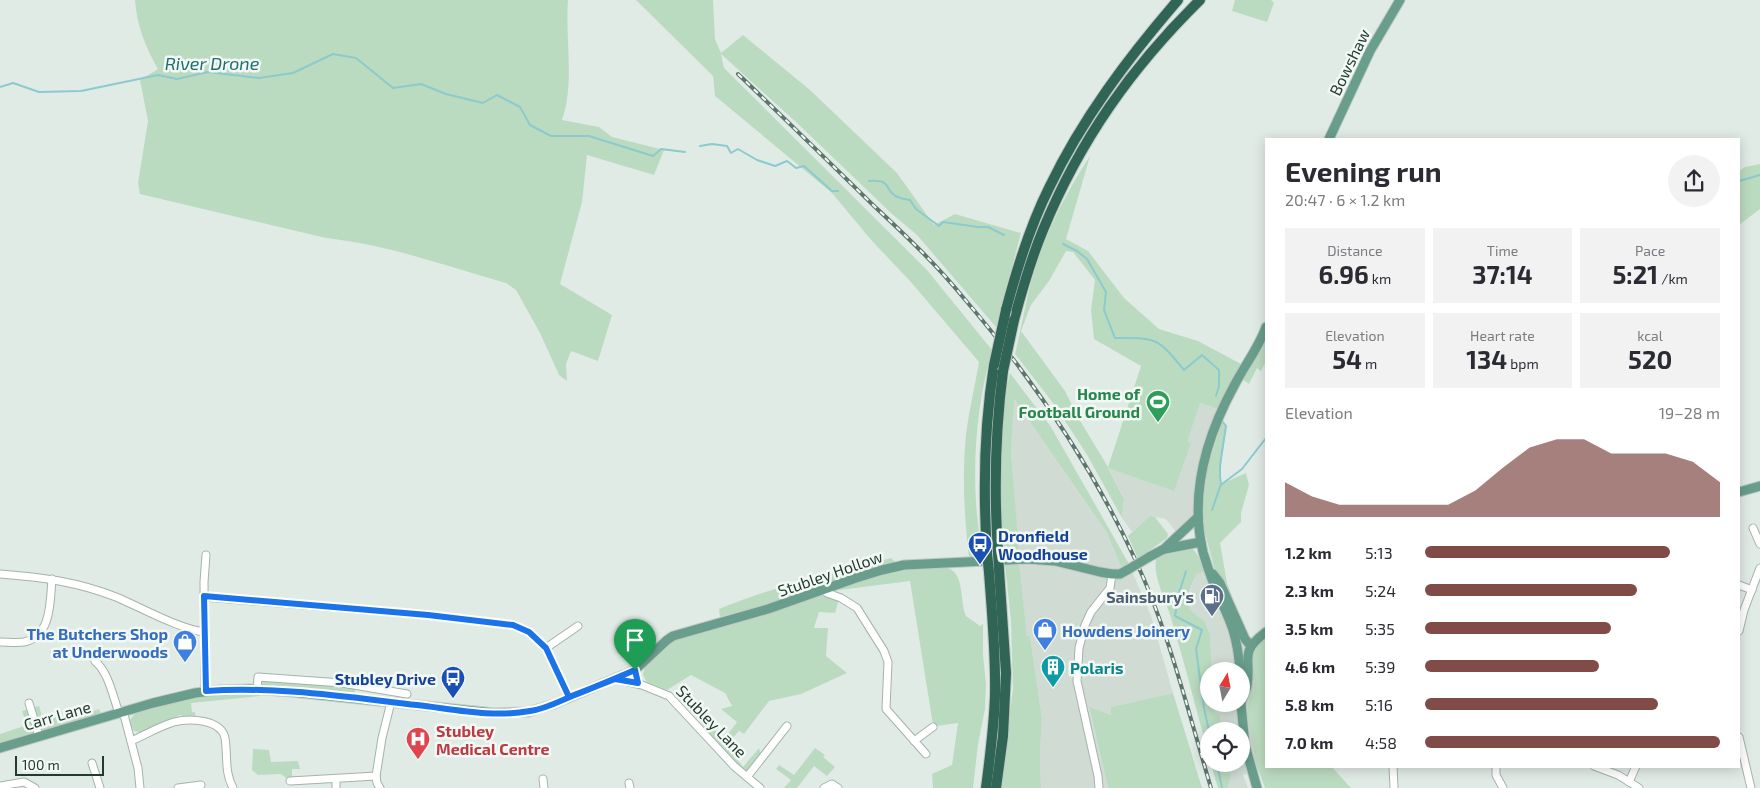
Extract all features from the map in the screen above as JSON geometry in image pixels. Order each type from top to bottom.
[{"type":"highway","points":[[996,788],[1003,736],[1006,673],[984,472],[988,406],[994,365],[1006,310],[1033,224],[1049,188],[1071,147],[1099,101],[1128,59],[1178,0]]},
{"type":"highway","points":[[993,553],[996,423],[1003,371],[1014,320],[1027,274],[1042,232],[1077,158],[1100,120],[1126,83],[1168,32],[1200,0]]},
{"type":"highway","points":[[986,788],[995,697],[994,571]]},
{"type":"main road","name":"Bowshaw","points":[[1329,138],[1370,50],[1400,0]]},
{"type":"main road","points":[[1239,662],[1233,628],[1216,589],[1200,538],[1197,501],[1199,484],[1213,428],[1265,329]]},
{"type":"main road","points":[[1740,492],[1760,486]]},
{"type":"main road","name":"Stubley Hollow","points":[[1164,549],[1198,517]]},
{"type":"main road","name":"Stubley Hollow","points":[[1174,540],[1200,538]]},
{"type":"main road","name":"Stubley Hollow","points":[[635,670],[673,636],[768,610],[882,570],[904,565],[1044,560],[1120,574],[1164,549],[1200,538]]},
{"type":"main road","points":[[1210,570],[1220,582],[1245,639],[1251,646]]},
{"type":"main road","points":[[1248,662],[1251,646],[1265,633]]},
{"type":"main road","points":[[121,712],[206,691],[257,690],[362,698],[456,710],[528,712],[545,708],[635,670]]},
{"type":"main road","name":"Carr Lane","points":[[0,748],[121,712]]},
{"type":"main road","points":[[1242,712],[1245,744],[1257,788]]},
{"type":"street","points":[[1753,528],[1760,544]]},
{"type":"street","points":[[206,555],[204,596],[206,691]]},
{"type":"street","points":[[1740,627],[1744,610],[1760,568]]},
{"type":"street","points":[[0,574],[52,579],[96,590],[191,630],[205,632]]},
{"type":"street","points":[[1099,788],[1077,681],[1077,666],[1085,625],[1091,612],[1110,588],[1112,574]]},
{"type":"street","points":[[0,642],[24,642],[40,633],[47,620],[52,579]]},
{"type":"street","points":[[1740,585],[1752,590]]},
{"type":"street","points":[[824,590],[827,593],[842,598],[857,608],[884,651],[888,662],[886,709],[926,754]]},
{"type":"street","points":[[204,596],[505,623],[529,632],[546,648],[569,697]]},
{"type":"street","points":[[546,648],[578,626]]},
{"type":"street","points":[[96,661],[101,667],[121,712],[138,768],[140,788]]},
{"type":"street","points":[[635,670],[638,683]]},
{"type":"street","points":[[257,690],[258,677],[342,683],[407,694]]},
{"type":"street","name":"Stubley Lane","points":[[615,679],[638,683],[669,696],[747,777],[760,788]]},
{"type":"street","points":[[362,698],[364,686]]},
{"type":"street","points":[[380,788],[376,776],[382,738],[391,702]]},
{"type":"street","points":[[28,703],[39,736]]},
{"type":"street","points":[[131,741],[174,722],[204,722],[217,726],[224,737],[226,768],[233,788]]},
{"type":"street","points":[[747,777],[787,726]]},
{"type":"street","points":[[914,741],[933,727]]},
{"type":"street","points":[[1740,741],[1751,788]]},
{"type":"street","points":[[92,763],[100,788]]},
{"type":"street","points":[[1393,768],[1394,788]]},
{"type":"street","points":[[1496,768],[1500,787]]},
{"type":"street","points":[[1600,768],[1639,788]]},
{"type":"street","points":[[1629,782],[1635,768]]},
{"type":"street","points":[[290,781],[376,776]]},
{"type":"street","points":[[336,779],[336,788]]},
{"type":"street","points":[[543,779],[544,788]]},
{"type":"street","points":[[0,786],[24,782],[35,788]]},
{"type":"street","points":[[824,788],[832,784],[838,788]]},
{"type":"street","points":[[178,788],[200,785]]},
{"type":"shaded area","points":[[1013,398],[1107,533],[1121,567],[1129,564],[1151,616],[1173,693],[1111,707],[1111,715],[1089,708],[1108,788],[1041,788],[1042,718],[1030,636],[1027,636],[1020,577],[1011,451]]},
{"type":"shaded area","points":[[1200,403],[1217,409],[1222,421],[1203,484],[1201,518],[1178,534],[1166,519],[1150,516],[1132,532],[1122,518],[1124,499],[1108,467]]},
{"type":"shaded area","points":[[1215,571],[1236,607],[1250,656],[1251,681],[1250,689],[1250,662],[1212,662],[1210,634],[1204,620],[1193,614],[1188,608],[1187,601],[1196,573]]},
{"type":"shaded area","points":[[1247,712],[1249,722],[1221,722],[1219,714],[1215,713]]},
{"type":"shaded area","points":[[1250,728],[1259,771],[1243,775],[1248,788],[1228,788],[1230,772],[1250,772]]},
{"type":"green space","points":[[135,0],[568,0],[569,76],[566,106],[562,120],[599,127],[612,137],[664,150],[654,175],[587,155],[582,202],[560,284],[612,315],[598,361],[571,351],[566,364],[567,381],[559,375],[540,333],[516,290],[506,283],[395,251],[326,238],[140,194],[138,183],[148,121],[140,80],[158,69],[142,36]]},
{"type":"green space","points":[[636,0],[713,0],[715,39],[721,53],[743,35],[810,90],[897,173],[934,225],[955,214],[1021,233],[996,327],[917,235],[892,214],[796,122],[721,54],[724,68],[927,270],[992,350],[980,407],[975,464],[976,502],[982,555],[969,557],[964,480],[966,434],[979,362],[832,193],[715,96],[713,76]]},
{"type":"green space","points":[[1235,0],[1271,0],[1274,3],[1267,22],[1232,11]]},
{"type":"green space","points":[[1090,156],[1066,239],[1088,251],[1124,298],[1159,329],[1198,341],[1241,364],[1217,409],[1200,403],[1187,442],[1191,443],[1174,491],[1108,468],[1124,499],[1122,518],[1086,453],[1053,403],[1015,354],[1029,290],[1040,254],[1059,210]],"holes":[[[1066,251],[1073,252],[1095,280],[1091,310],[1094,339],[1141,366],[1108,467],[1079,419],[1065,391],[1021,331],[1031,305],[1049,281]]]},
{"type":"green space","points":[[1760,164],[1760,209],[1740,224],[1740,170],[1745,167]]},
{"type":"green space","points":[[1265,340],[1265,363],[1261,371],[1257,368],[1249,384],[1242,379]]},
{"type":"green space","points":[[1010,373],[1051,427],[1129,564],[1121,567],[1107,533],[1014,399],[1011,451],[1019,552],[1004,555],[1000,486],[1000,440],[1005,395]]},
{"type":"green space","points":[[1222,421],[1226,426],[1220,476],[1221,484],[1246,473],[1249,485],[1241,513],[1241,522],[1220,543],[1227,583],[1236,607],[1215,571],[1201,518],[1203,484]]},
{"type":"green space","points":[[1150,516],[1155,517],[1168,534],[1167,538],[1138,559],[1128,536]]},
{"type":"green space","points":[[1189,547],[1197,554],[1204,572],[1196,574],[1188,595],[1188,606],[1196,615],[1204,620],[1210,634],[1212,662],[1200,662],[1200,712],[1215,712],[1219,714],[1221,722],[1200,723],[1169,611],[1158,581],[1156,559],[1172,551]]},
{"type":"green space","points":[[891,558],[895,562],[770,604],[720,617],[719,609],[761,593]]},
{"type":"green space","points":[[1019,563],[1027,636],[1030,636],[1042,718],[1041,788],[1000,788],[1013,689],[1011,620],[1005,565]]},
{"type":"green space","points":[[943,567],[950,569],[959,579],[966,616],[980,626],[983,624],[986,685],[985,709],[978,744],[973,788],[933,788],[932,774],[952,765],[958,723],[933,725],[910,581],[832,591],[897,570]]},
{"type":"green space","points":[[817,595],[839,599],[835,613],[819,612],[814,628],[828,628],[826,656],[847,673],[801,694],[769,701],[744,734],[739,731],[726,745],[743,767],[759,748],[761,754],[747,771],[743,770],[706,730],[696,716],[725,738],[737,722],[721,709],[732,706],[725,693],[691,675],[667,690],[647,682],[643,675],[650,660],[674,641]]},
{"type":"green space","points":[[1265,637],[1265,768],[1333,768],[1351,788],[1265,788],[1256,763],[1250,722],[1247,714],[1247,712],[1250,712],[1250,656]]},
{"type":"green space","points":[[264,680],[355,688],[355,693],[261,685]]},
{"type":"green space","points":[[260,692],[260,696],[191,703],[192,712],[195,712],[196,720],[180,715],[143,733],[134,731],[131,726],[130,720],[136,712],[202,695]]},
{"type":"green space","points":[[1173,693],[1202,788],[1108,788],[1089,707],[1111,715],[1111,707]]},
{"type":"green space","points":[[39,706],[43,720],[57,716],[57,724],[99,709],[101,714],[0,744],[0,734],[27,725],[22,711]]},
{"type":"green space","points":[[815,748],[825,755],[823,757],[835,767],[827,776],[814,766],[797,788],[784,788],[791,780],[776,769],[779,765],[794,775]]},
{"type":"green space","points":[[253,749],[269,750],[271,762],[298,761],[300,769],[292,769],[292,777],[286,778],[281,774],[258,775],[252,770]]},
{"type":"green space","points":[[1213,772],[1230,772],[1228,788],[1218,788]]},
{"type":"waterway","name":"River Drone","points":[[0,87],[13,83],[39,92],[81,91],[158,75],[177,79],[208,72],[259,78],[293,73],[333,54],[356,58],[393,88],[421,84],[446,94],[483,103],[497,95],[520,107],[530,125],[551,136],[589,136],[653,156],[661,149],[685,152]]},
{"type":"waterway","name":"River Drone","points":[[700,146],[712,144],[727,146],[731,153],[738,149],[757,160],[775,166],[787,161],[796,168],[804,166],[832,191],[838,191]]},
{"type":"waterway","points":[[1740,181],[1760,175]]},
{"type":"waterway","name":"River Drone","points":[[869,181],[882,182],[893,195],[910,200],[916,209],[939,226],[943,222],[988,227],[1004,235]]},
{"type":"waterway","name":"River Drone","points":[[1063,244],[1087,259],[1106,292],[1104,310],[1115,338],[1140,338],[1155,342],[1168,351],[1184,370],[1202,355],[1219,370],[1219,386],[1216,396]]},
{"type":"waterway","name":"River Drone","points":[[1212,510],[1221,484],[1220,465],[1226,426],[1222,421]]},
{"type":"waterway","points":[[1222,484],[1242,469],[1265,439]]},
{"type":"waterway","name":"River Drone","points":[[1186,571],[1179,593],[1175,616],[1202,630],[1196,649],[1207,722]]},
{"type":"waterway","name":"River Drone","points":[[1219,772],[1222,788]]},
{"type":"railway","points":[[738,74],[941,272],[1012,357],[1058,421],[1118,524],[1147,587],[1168,643],[1211,788]]},
{"type":"place","name":"Home of Football Ground","points":[[1158,423]]},
{"type":"place","name":"Dronfield Woodhouse","points":[[980,565]]},
{"type":"place","name":"Sainsbury's","points":[[1212,617]]},
{"type":"place","name":"Howdens Joinery","points":[[1045,651]]},
{"type":"place","name":"The Butchers Shop at Underwoods","points":[[185,663]]},
{"type":"place","name":"Polaris","points":[[1053,688]]},
{"type":"place","name":"Stubley Drive","points":[[453,699]]},
{"type":"place","name":"Stubley Medical Centre","points":[[418,760]]},
{"type":"route","points":[[635,670],[569,697],[545,708],[528,712],[510,713],[456,710],[340,696],[250,689],[206,691],[204,596],[428,615],[513,625],[529,632],[546,648],[569,697],[615,679],[638,683],[635,670]]}]
